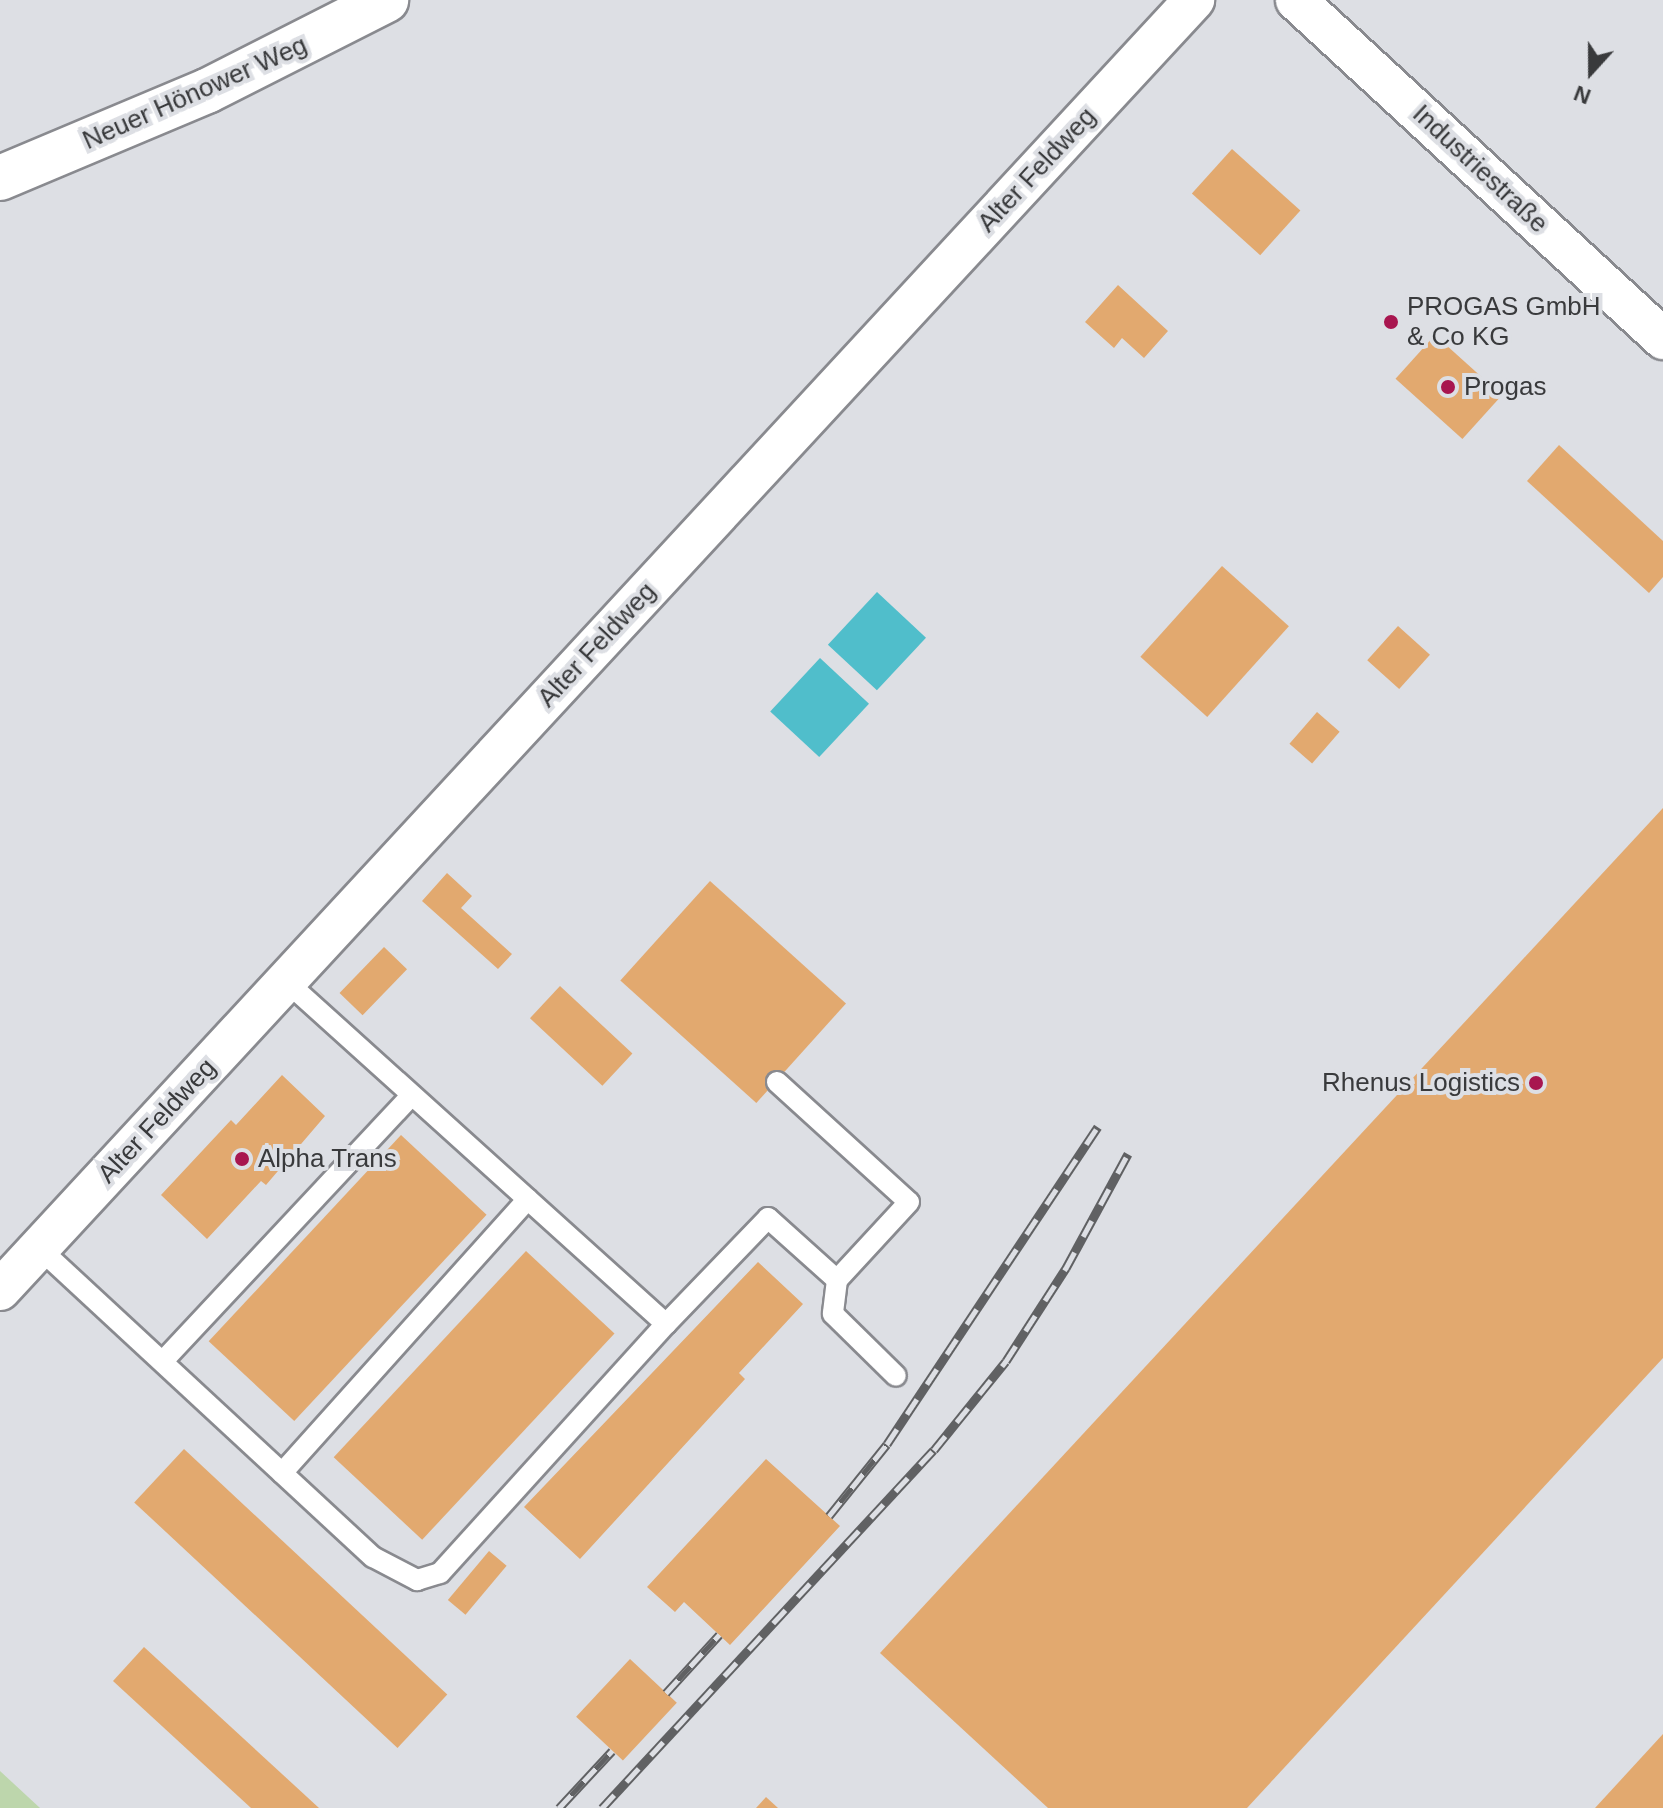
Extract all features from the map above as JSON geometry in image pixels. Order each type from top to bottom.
[{"type":"main road","name":"Neuer Hönower Weg","points":[[0,178],[207,91],[386,0]]},
{"type":"street","name":"Alter Feldweg","points":[[0,1290],[1194,0]]},
{"type":"street","name":"Industriestraße","points":[[1296,0],[1663,339]]},
{"type":"lane","points":[[287,982],[666,1324]]},
{"type":"lane","points":[[777,1082],[909,1202],[837,1280],[833,1314],[896,1376]]},
{"type":"lane","points":[[163,1361],[412,1095]]},
{"type":"lane","points":[[282,1473],[528,1199]]},
{"type":"lane","points":[[39,1248],[373,1557],[417,1580],[440,1573],[666,1324],[768,1218],[837,1280]]},
{"type":"green space","points":[[0,1771],[40,1808],[0,1808]]},
{"type":"water","points":[[877,592],[926,638],[877,690],[828,645]]},
{"type":"water","points":[[820,658],[869,704],[819,757],[770,711]]},
{"type":"building","points":[[1232,149],[1300,211],[1260,255],[1192,194]]},
{"type":"building","points":[[1118,285],[1168,331],[1144,358],[1122,338],[1114,348],[1085,322]]},
{"type":"building","name":"Progas","points":[[1435,335],[1502,395],[1462,439],[1396,379]]},
{"type":"building","points":[[1559,445],[1663,541],[1663,577],[1649,593],[1527,481]]},
{"type":"building","points":[[1222,566],[1289,626],[1207,717],[1140,657]]},
{"type":"building","points":[[1398,626],[1430,655],[1399,689],[1367,660]]},
{"type":"building","points":[[1317,712],[1340,732],[1312,763],[1289,744]]},
{"type":"building","name":"Rhenus Logistics","points":[[1663,808],[1663,1358],[1247,1808],[1048,1808],[880,1653]]},
{"type":"building","points":[[447,873],[472,896],[461,908],[512,954],[498,969],[422,901]]},
{"type":"building","points":[[710,881],[846,1003],[756,1103],[620,981]]},
{"type":"building","points":[[384,947],[407,969],[363,1015],[340,993]]},
{"type":"building","points":[[560,986],[632,1054],[602,1086],[530,1018]]},
{"type":"building","name":"Alpha Trans","points":[[282,1075],[325,1116],[266,1185],[261,1181],[207,1239],[161,1195],[231,1120],[236,1125]]},
{"type":"building","points":[[401,1135],[487,1215],[294,1421],[209,1341]]},
{"type":"building","points":[[526,1251],[614,1334],[422,1540],[334,1457]]},
{"type":"building","points":[[758,1262],[803,1304],[739,1373],[745,1379],[580,1559],[524,1507]]},
{"type":"building","points":[[184,1449],[447,1695],[398,1748],[134,1502]]},
{"type":"building","points":[[766,1459],[840,1526],[730,1645],[684,1602],[675,1612],[647,1587]]},
{"type":"building","points":[[489,1551],[507,1566],[465,1615],[448,1600]]},
{"type":"building","points":[[144,1647],[319,1808],[251,1808],[113,1681]]},
{"type":"building","points":[[630,1659],[677,1703],[623,1760],[576,1717]]},
{"type":"building","points":[[1663,1734],[1663,1808],[1595,1808]]},
{"type":"building","points":[[766,1797],[778,1808],[756,1808]]},
{"type":"railway","points":[[829,1516],[887,1444],[1098,1127]]},
{"type":"railway","points":[[602,1808],[934,1450],[1006,1361],[1066,1268],[1128,1154]]},
{"type":"railway","points":[[666,1693],[719,1635]]},
{"type":"railway","points":[[559,1808],[612,1751]]},
{"type":"place","name":"PROGAS GmbH & Co KG","points":[[1391,322]]},
{"type":"place","name":"Progas","points":[[1448,387]]},
{"type":"place","name":"Rhenus Logistics","points":[[1536,1083]]},
{"type":"place","name":"Alpha Trans","points":[[242,1159]]}]
